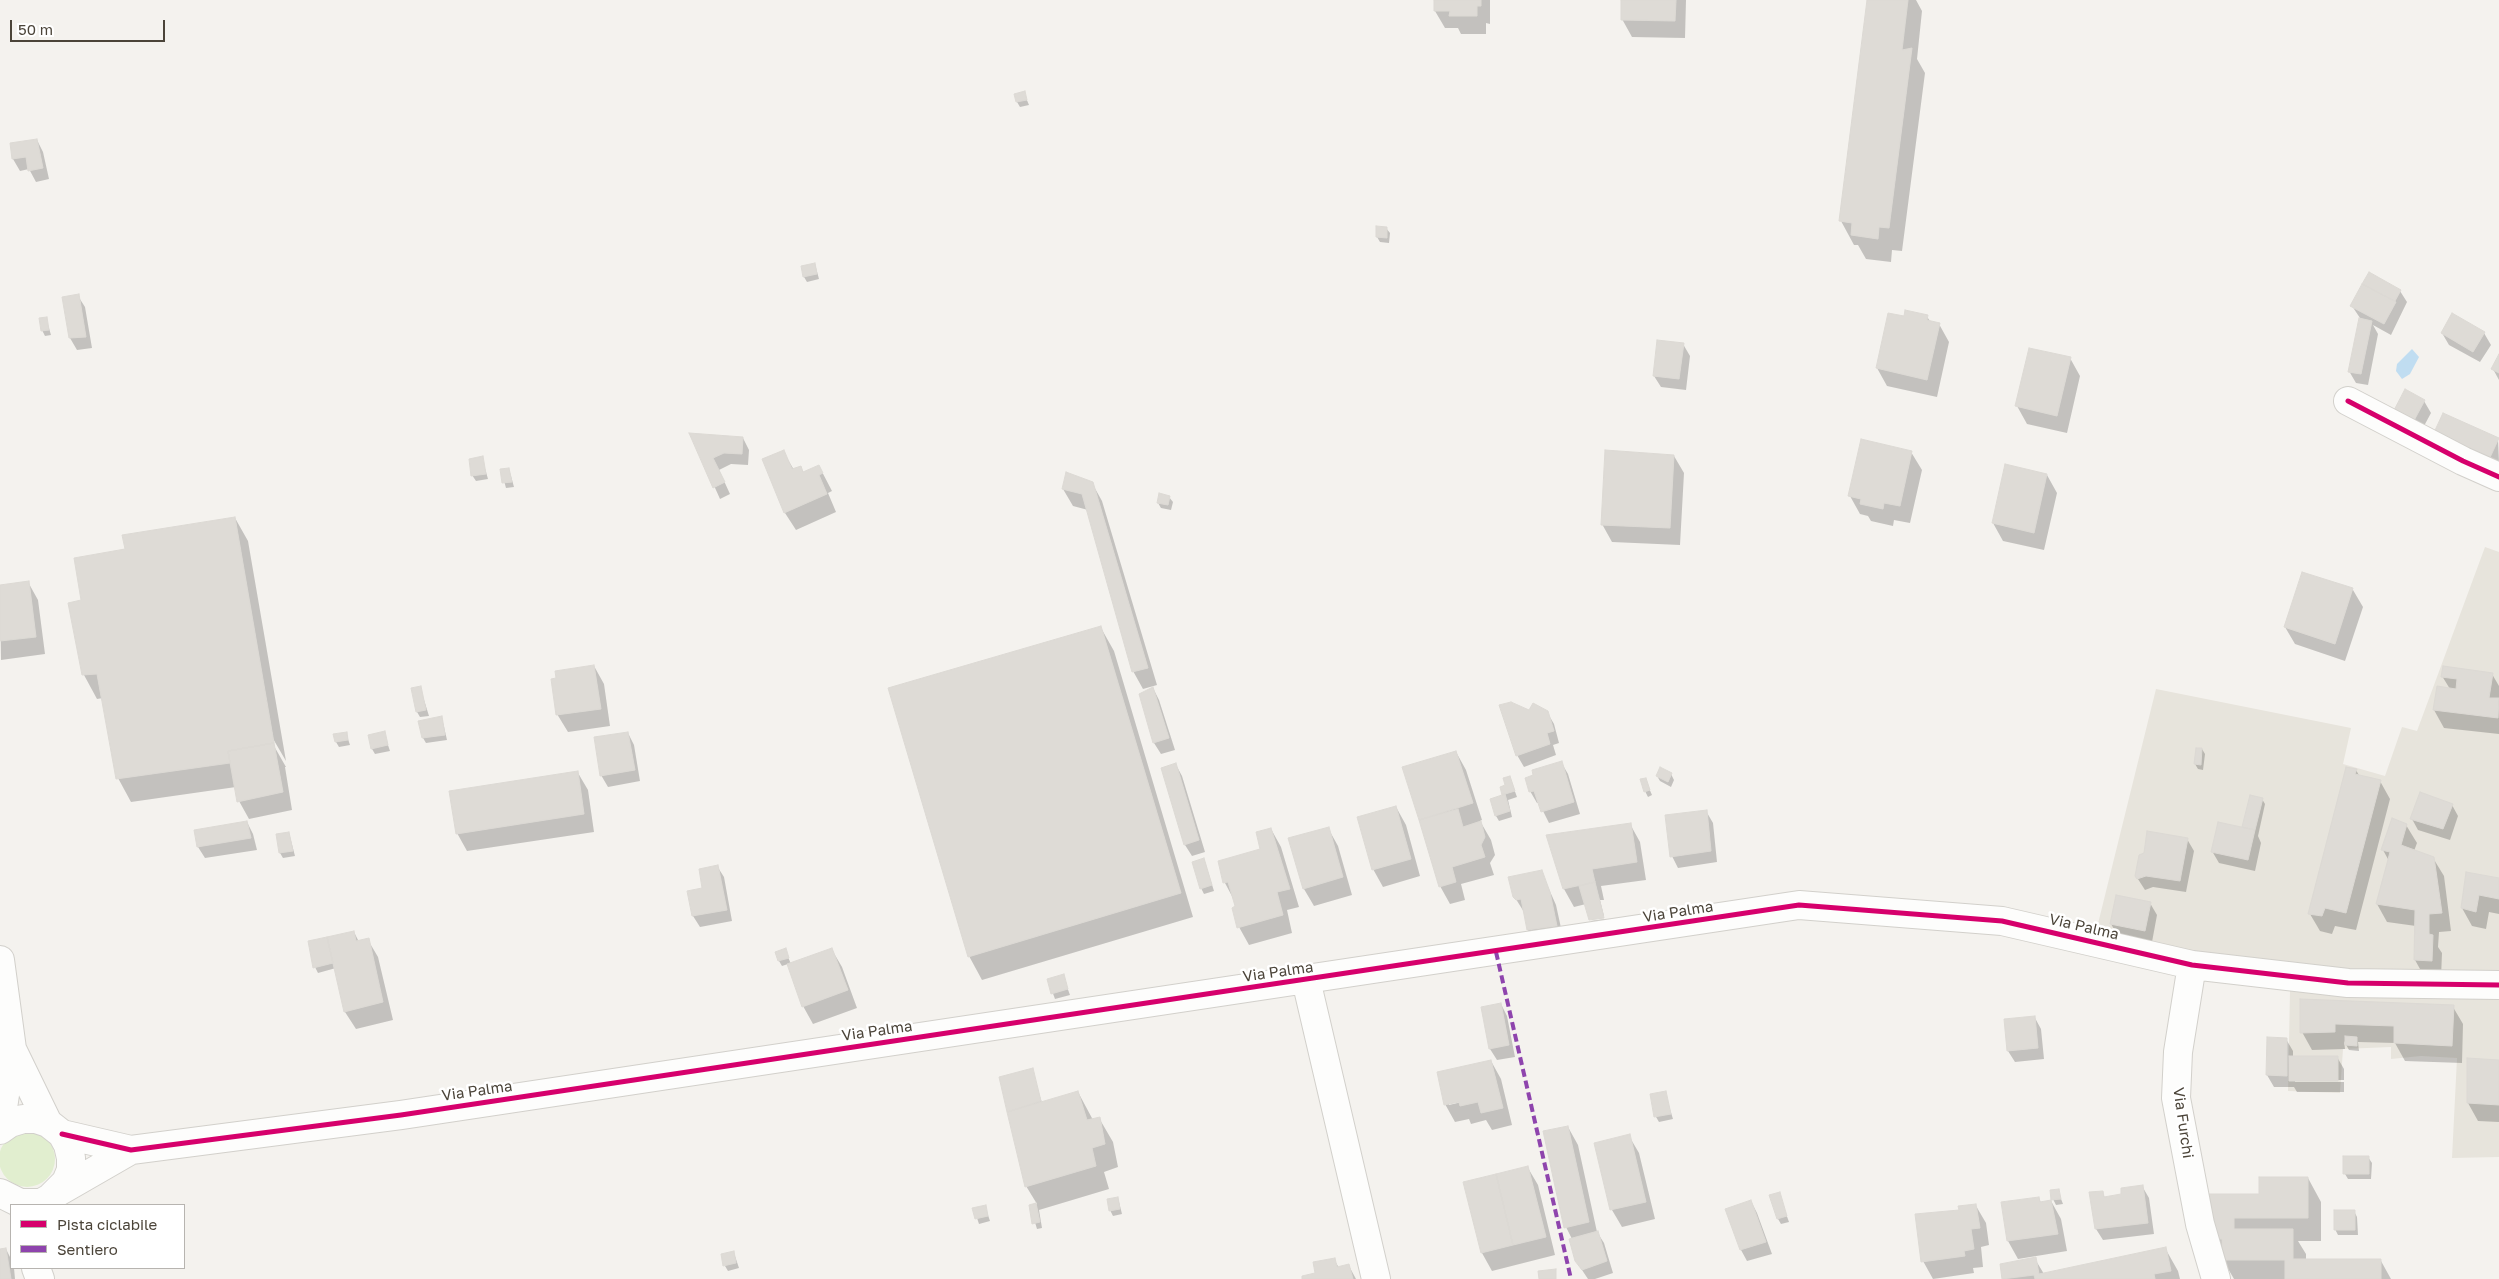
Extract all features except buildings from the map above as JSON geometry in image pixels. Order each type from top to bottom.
[{"type":"street","points":[[2348,401],[2463,461],[2499,477]]},
{"type":"street","name":"Via Palma","points":[[0,1128],[23,1119],[36,1119],[55,1129],[132,1150],[401,1115],[1799,905],[2002,921],[2192,965],[2348,983],[2499,986]]},
{"type":"street","points":[[0,960],[12,1050],[0,1128]]},
{"type":"street","name":"Via Furchi","points":[[2192,965],[2178,1052],[2176,1098],[2200,1224],[2216,1279]]},
{"type":"street","points":[[1306,980],[1376,1279]]},
{"type":"street","points":[[12,1050],[55,1129],[68,1145],[71,1164],[66,1182],[52,1199]]},
{"type":"street","name":"Via Palma","points":[[7,1200],[30,1204],[52,1199],[132,1150]]},
{"type":"shaded area","points":[[2485,547],[2499,552],[2499,1157],[2452,1158],[2457,1058],[2421,1056],[2391,1059],[2391,1047],[2343,1049],[2340,1093],[2288,1091],[2290,991],[2090,956],[2156,689],[2351,728],[2343,764],[2385,776],[2402,727],[2417,731]]},
{"type":"green space","points":[[27,1131],[38,1133],[47,1139],[53,1148],[55,1159],[53,1170],[47,1179],[38,1185],[27,1187],[16,1185],[7,1179],[1,1170],[-1,1159],[1,1148],[7,1139],[16,1133]]},
{"type":"water","points":[[2412,349],[2419,357],[2410,374],[2402,379],[2396,371],[2397,364]]},
{"type":"marked path","points":[[1496,952],[1571,1279]]},
{"type":"cycle path","points":[[2348,401],[2463,461],[2499,477]]},
{"type":"cycle path","points":[[62,1134],[131,1150],[401,1115],[1799,905],[2002,921],[2192,965],[2348,983],[2499,985]]}]
